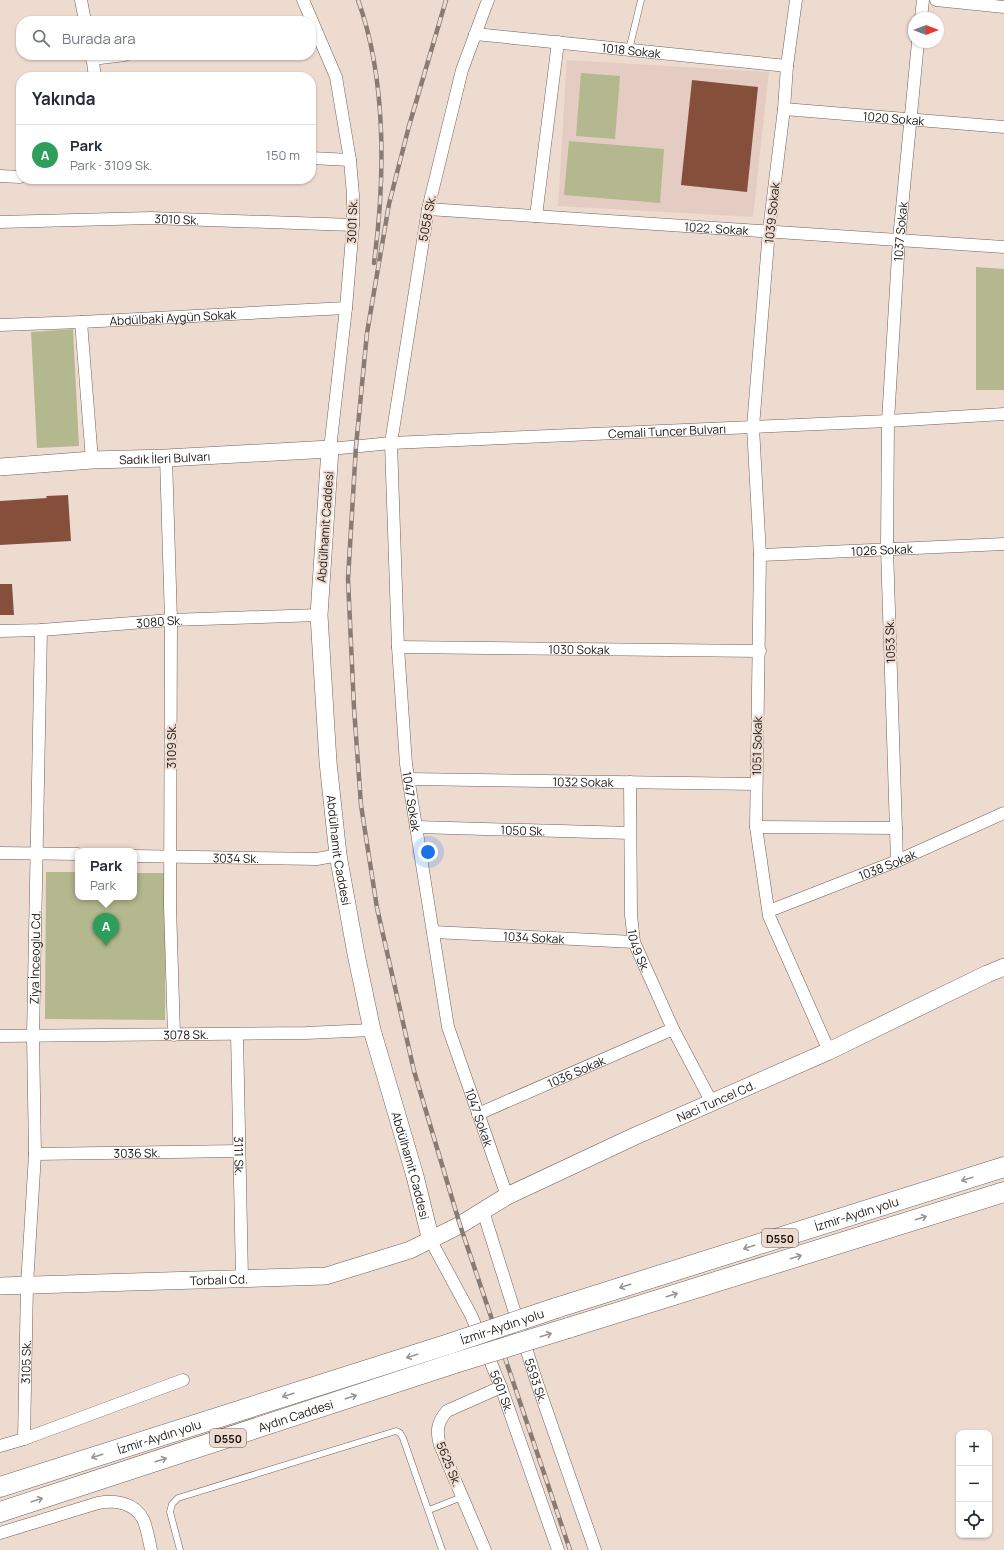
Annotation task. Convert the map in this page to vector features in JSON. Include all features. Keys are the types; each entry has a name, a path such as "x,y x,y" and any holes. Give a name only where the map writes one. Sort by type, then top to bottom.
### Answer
{"highway":[{"name":"İzmir-Aydın yolu","path":"0,1487 449,1344 556,1308 1004,1167"},
{"name":"İzmir-Aydın yolu","path":"455,1363 1004,1192"},
{"name":"Aydın Caddesi","path":"0,1512 455,1363"}],"main road":[{"name":"Sadık İleri Bulvarı","path":"0,467 92,460 166,458 330,449"},
{"name":"Abdülhamit Caddesi","path":"330,449 319,614 328,762 338,856 372,1030 415,1176 431,1241"},
{"name":"Naci Tuncel Cd.","path":"431,1241 507,1196 633,1137 829,1052 1004,967"},
{"name":"Torbalı Cd.","path":"0,1286 326,1276 410,1250 431,1241"}],"street":[{"path":"81,0 84,16"},
{"name":"3001 Sk.","path":"303,0 308,16"},
{"name":"5058 Sk.","path":"391,442 428,209 462,70 488,0"},
{"name":"1039 Sokak","path":"753,427 769,230 784,109 787,66 796,0"},
{"path":"922,12 923,0"},
{"path":"936,0 1004,7"},
{"name":"1018 Sokak","path":"475,34 787,66"},
{"name":"3001 Sk.","path":"316,36 336,77 350,160 353,195 353,225 346,308 330,449"},
{"path":"536,216 558,42"},
{"name":"1037 Sokak","path":"888,421 899,239 917,48"},
{"path":"93,60 95,72"},
{"name":"1020 Sokak","path":"784,109 1004,127"},
{"path":"316,158 350,160"},
{"path":"0,176 16,177"},
{"name":"1022. Sokak","path":"428,209 769,230 1004,247"},
{"name":"3010 Sk.","path":"0,222 151,218 353,225"},
{"name":"Abdülbaki Aygün Sokak","path":"0,325 346,308"},
{"path":"81,322 92,460"},
{"name":"Cemali Tuncer Bulvarı","path":"330,449 391,442 888,421 1004,414"},
{"name":"1053 Sk.","path":"888,421 887,549 897,861"},
{"name":"1051 Sokak","path":"753,427 760,555 760,651 756,827 769,916 829,1052"},
{"name":"1047 Sokak","path":"391,442 398,647 406,764 448,1027 507,1196"},
{"name":"3109 Sk.","path":"166,458 171,620 170,906 174,1035"},
{"name":"1026 Sokak","path":"760,555 1004,544"},
{"name":"3080 Sk.","path":"0,631 41,630 171,620 319,614"},
{"name":"Ziya İnceoglu Cd.","path":"27,1285 35,1154 34,1036 41,630"},
{"name":"1030 Sokak","path":"398,647 760,651"},
{"name":"1032 Sokak","path":"409,779 756,784"},
{"name":"1049 Sk.","path":"630,782 631,915 634,942 673,1029 712,1103"},
{"name":"1038 Sokak","path":"769,911 897,861 1004,813"},
{"name":"1050 Sk.","path":"416,827 630,833"},
{"path":"756,827 896,828"},
{"path":"0,853 75,854"},
{"name":"3034 Sk.","path":"137,856 171,858 316,858 338,856"},
{"name":"1034 Sokak","path":"433,932 634,942"},
{"name":"1036 Sokak","path":"478,1114 673,1029"},
{"name":"3078 Sk.","path":"0,1036 329,1033 372,1030"},
{"name":"3111 Sk.","path":"237,1034 242,1278"},
{"name":"3036 Sk.","path":"35,1154 239,1151"},
{"name":"5593 Sk.","path":"483,1211 537,1383 594,1550"},
{"name":"5601 Sk.","path":"431,1241 471,1315 501,1387 558,1550"},
{"name":"3105 Sk.","path":"24,1439 27,1285"},
{"path":"0,1446 24,1439 182,1380"},
{"name":"5625 Sk.","path":"485,1550 440,1445 437,1430 442,1417 447,1411 501,1387"},
{"path":"0,1533 98,1503 110,1501 122,1503 138,1513 143,1519 151,1550"}],"lane":[{"path":"629,50 641,0"},
{"path":"180,1550 170,1512 172,1504 178,1498 392,1431 400,1433 403,1438 442,1550"},
{"path":"429,1510 462,1497"}],"shaded area":[{"path":"567,60 769,72 753,217 558,206"}],"green space":[{"path":"581,73 620,76 615,139 576,136"},
{"path":"569,141 664,149 660,203 564,195"},
{"path":"976,267 1004,269 1004,390 976,390"},
{"path":"73,329 79,446 37,448 31,332"},
{"path":"46,872 75,872 75,900 137,900 137,873 166,873 165,1020 45,1019"}],"building":[{"path":"692,80 758,87 747,192 681,185"},
{"path":"68,495 71,541 0,545 0,501"},
{"path":"0,584 12,584 14,615 0,615"}],"railway":[{"path":"358,0 367,31 379,96 381,130 380,198 374,263"},
{"path":"446,0 409,126 389,204 367,333 356,446 348,579 354,708 361,805 377,908 414,1071 460,1225 570,1550"}],"place":[{"name":"Park","path":"106,946"}]}
